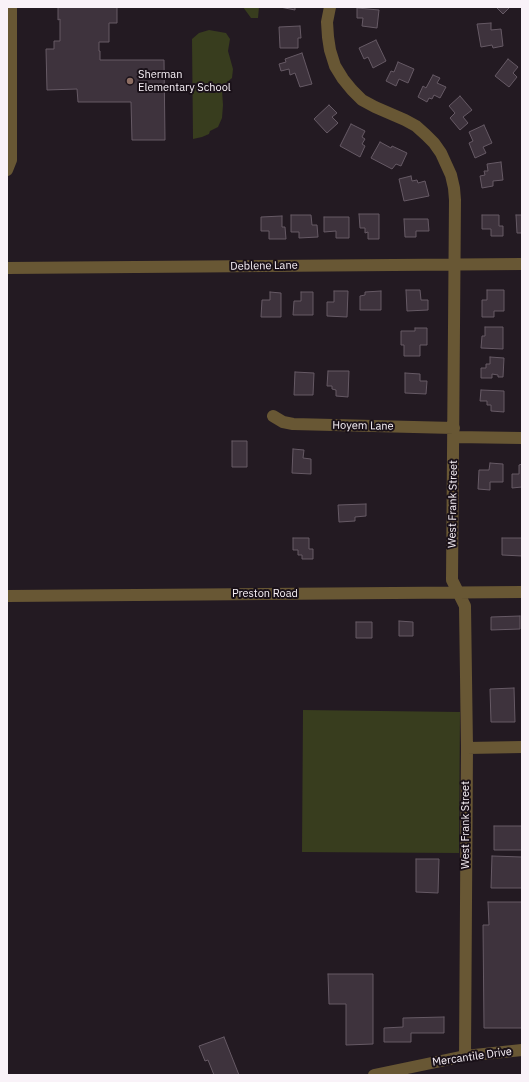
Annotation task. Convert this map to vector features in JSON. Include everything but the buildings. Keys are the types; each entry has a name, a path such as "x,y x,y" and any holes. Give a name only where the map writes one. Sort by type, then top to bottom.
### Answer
{"street":[{"path":"7,170 11,160 11,7"},
{"name":"West Frank Street","path":"330,7 327,22 330,50 335,66 343,79 362,100 416,126 441,153 451,175 454,188 454,433 452,580 465,606 467,748 465,1056"},
{"name":"Deblene Lane","path":"7,268 522,264"},
{"name":"Hoyem Lane","path":"273,416 283,422 293,424 522,438"},
{"name":"Preston Road","path":"7,596 522,592"},
{"path":"467,748 522,747"},
{"name":"Mercantile Drive","path":"374,1075 465,1056 522,1050"}],"green space":[{"path":"243,7 259,7 258,18 251,18"},
{"path":"209,30 226,33 230,39 228,51 233,69 232,78 225,84 222,90 222,118 218,127 210,131 209,134 193,139 192,39 199,33"},
{"path":"303,710 460,712 459,853 302,852"}],"place":[{"name":"Sherman Elementary School","path":"130,81"}]}
